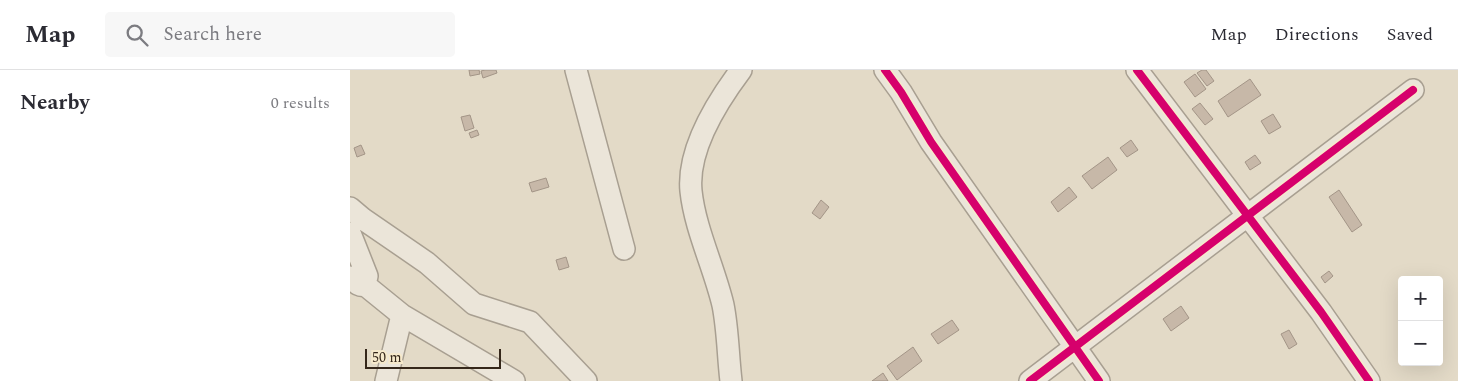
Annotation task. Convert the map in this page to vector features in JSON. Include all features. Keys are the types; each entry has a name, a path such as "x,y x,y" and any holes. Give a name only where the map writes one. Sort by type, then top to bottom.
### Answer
{"street":[{"path":"576,70 624,249"},
{"path":"731,381 723,306 691,190 692,168 698,144 728,88 741,70"},
{"path":"885,70 901,92 930,142 1099,381"},
{"path":"1137,70 1321,312 1369,381"},
{"path":"1030,381 1414,90"},
{"path":"350,208 362,219 427,263 474,304 530,322 586,381"},
{"path":"350,233 367,276 358,281 402,315 514,381"},
{"path":"386,381 402,315"}],"building":[{"path":"469,70 479,70 480,74 470,76"},
{"path":"496,70 497,73 483,78 481,71"},
{"path":"1206,70 1214,81 1207,86 1197,73"},
{"path":"1195,74 1206,89 1195,97 1184,82"},
{"path":"1250,79 1261,95 1228,117 1218,101"},
{"path":"1200,103 1213,119 1205,125 1192,109"},
{"path":"1273,114 1281,127 1269,134 1261,121"},
{"path":"470,115 474,128 465,131 461,117"},
{"path":"477,130 479,135 471,138 469,133"},
{"path":"1131,140 1138,150 1127,157 1120,148"},
{"path":"361,145 365,154 357,157 354,148"},
{"path":"1255,155 1261,163 1250,170 1245,162"},
{"path":"1108,157 1117,170 1092,189 1082,176"},
{"path":"546,178 549,187 532,192 529,183"},
{"path":"1069,187 1077,197 1058,212 1051,202"},
{"path":"1339,190 1362,225 1352,232 1329,197"},
{"path":"821,200 829,207 820,219 812,213"},
{"path":"566,257 569,267 559,270 556,260"},
{"path":"1329,271 1333,276 1325,283 1321,277"},
{"path":"1181,306 1189,318 1171,331 1163,319"},
{"path":"952,320 959,330 938,344 931,334"},
{"path":"1289,330 1297,344 1289,349 1281,334"},
{"path":"913,347 922,361 897,380 887,366"},
{"path":"883,373 888,381 872,381"}],"cycle path":[{"path":"885,70 901,92 931,142 1099,381"},
{"path":"1137,70 1321,312 1369,381"},
{"path":"1030,381 1413,90"}]}
